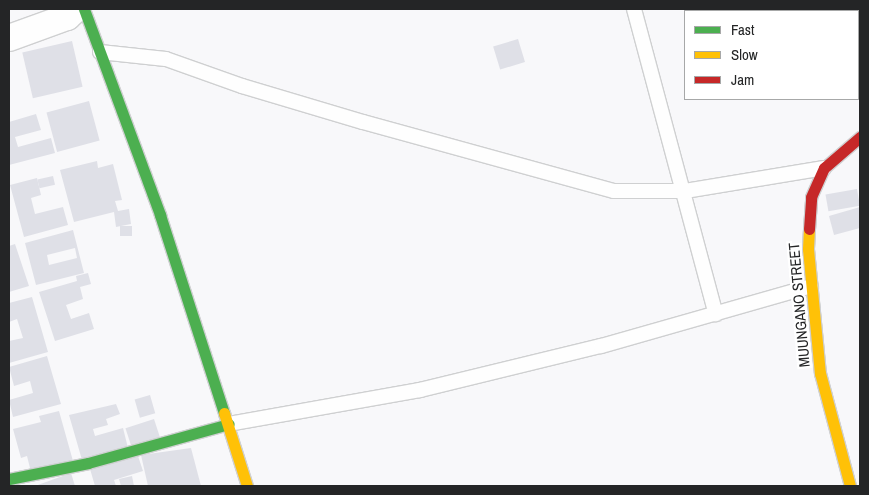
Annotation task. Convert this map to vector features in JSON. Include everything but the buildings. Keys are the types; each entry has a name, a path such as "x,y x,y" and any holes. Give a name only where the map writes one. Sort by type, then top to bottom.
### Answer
{"street":[{"path":"9,38 67,18 76,9"},
{"path":"84,9 160,215 229,424 247,486"},
{"name":"MUUNGANO STREET","path":"850,486 820,373 808,248 812,197 824,168 860,136"},
{"path":"9,480 88,463 229,424"}],"lane":[{"path":"634,9 685,191 716,314"},
{"path":"100,52 166,59 242,86 363,122 614,191 685,191 824,168"},
{"path":"229,424 420,390 601,346 811,286"}],"traffic: fast":[{"path":"84,9 160,215 224,413"},
{"path":"9,479 88,463 229,424"}],"traffic: slow":[{"path":"809,229 808,249 820,373 850,486"},
{"path":"224,413 247,486"}],"traffic: jam":[{"path":"809,229 811,197 824,168 860,137"}]}
